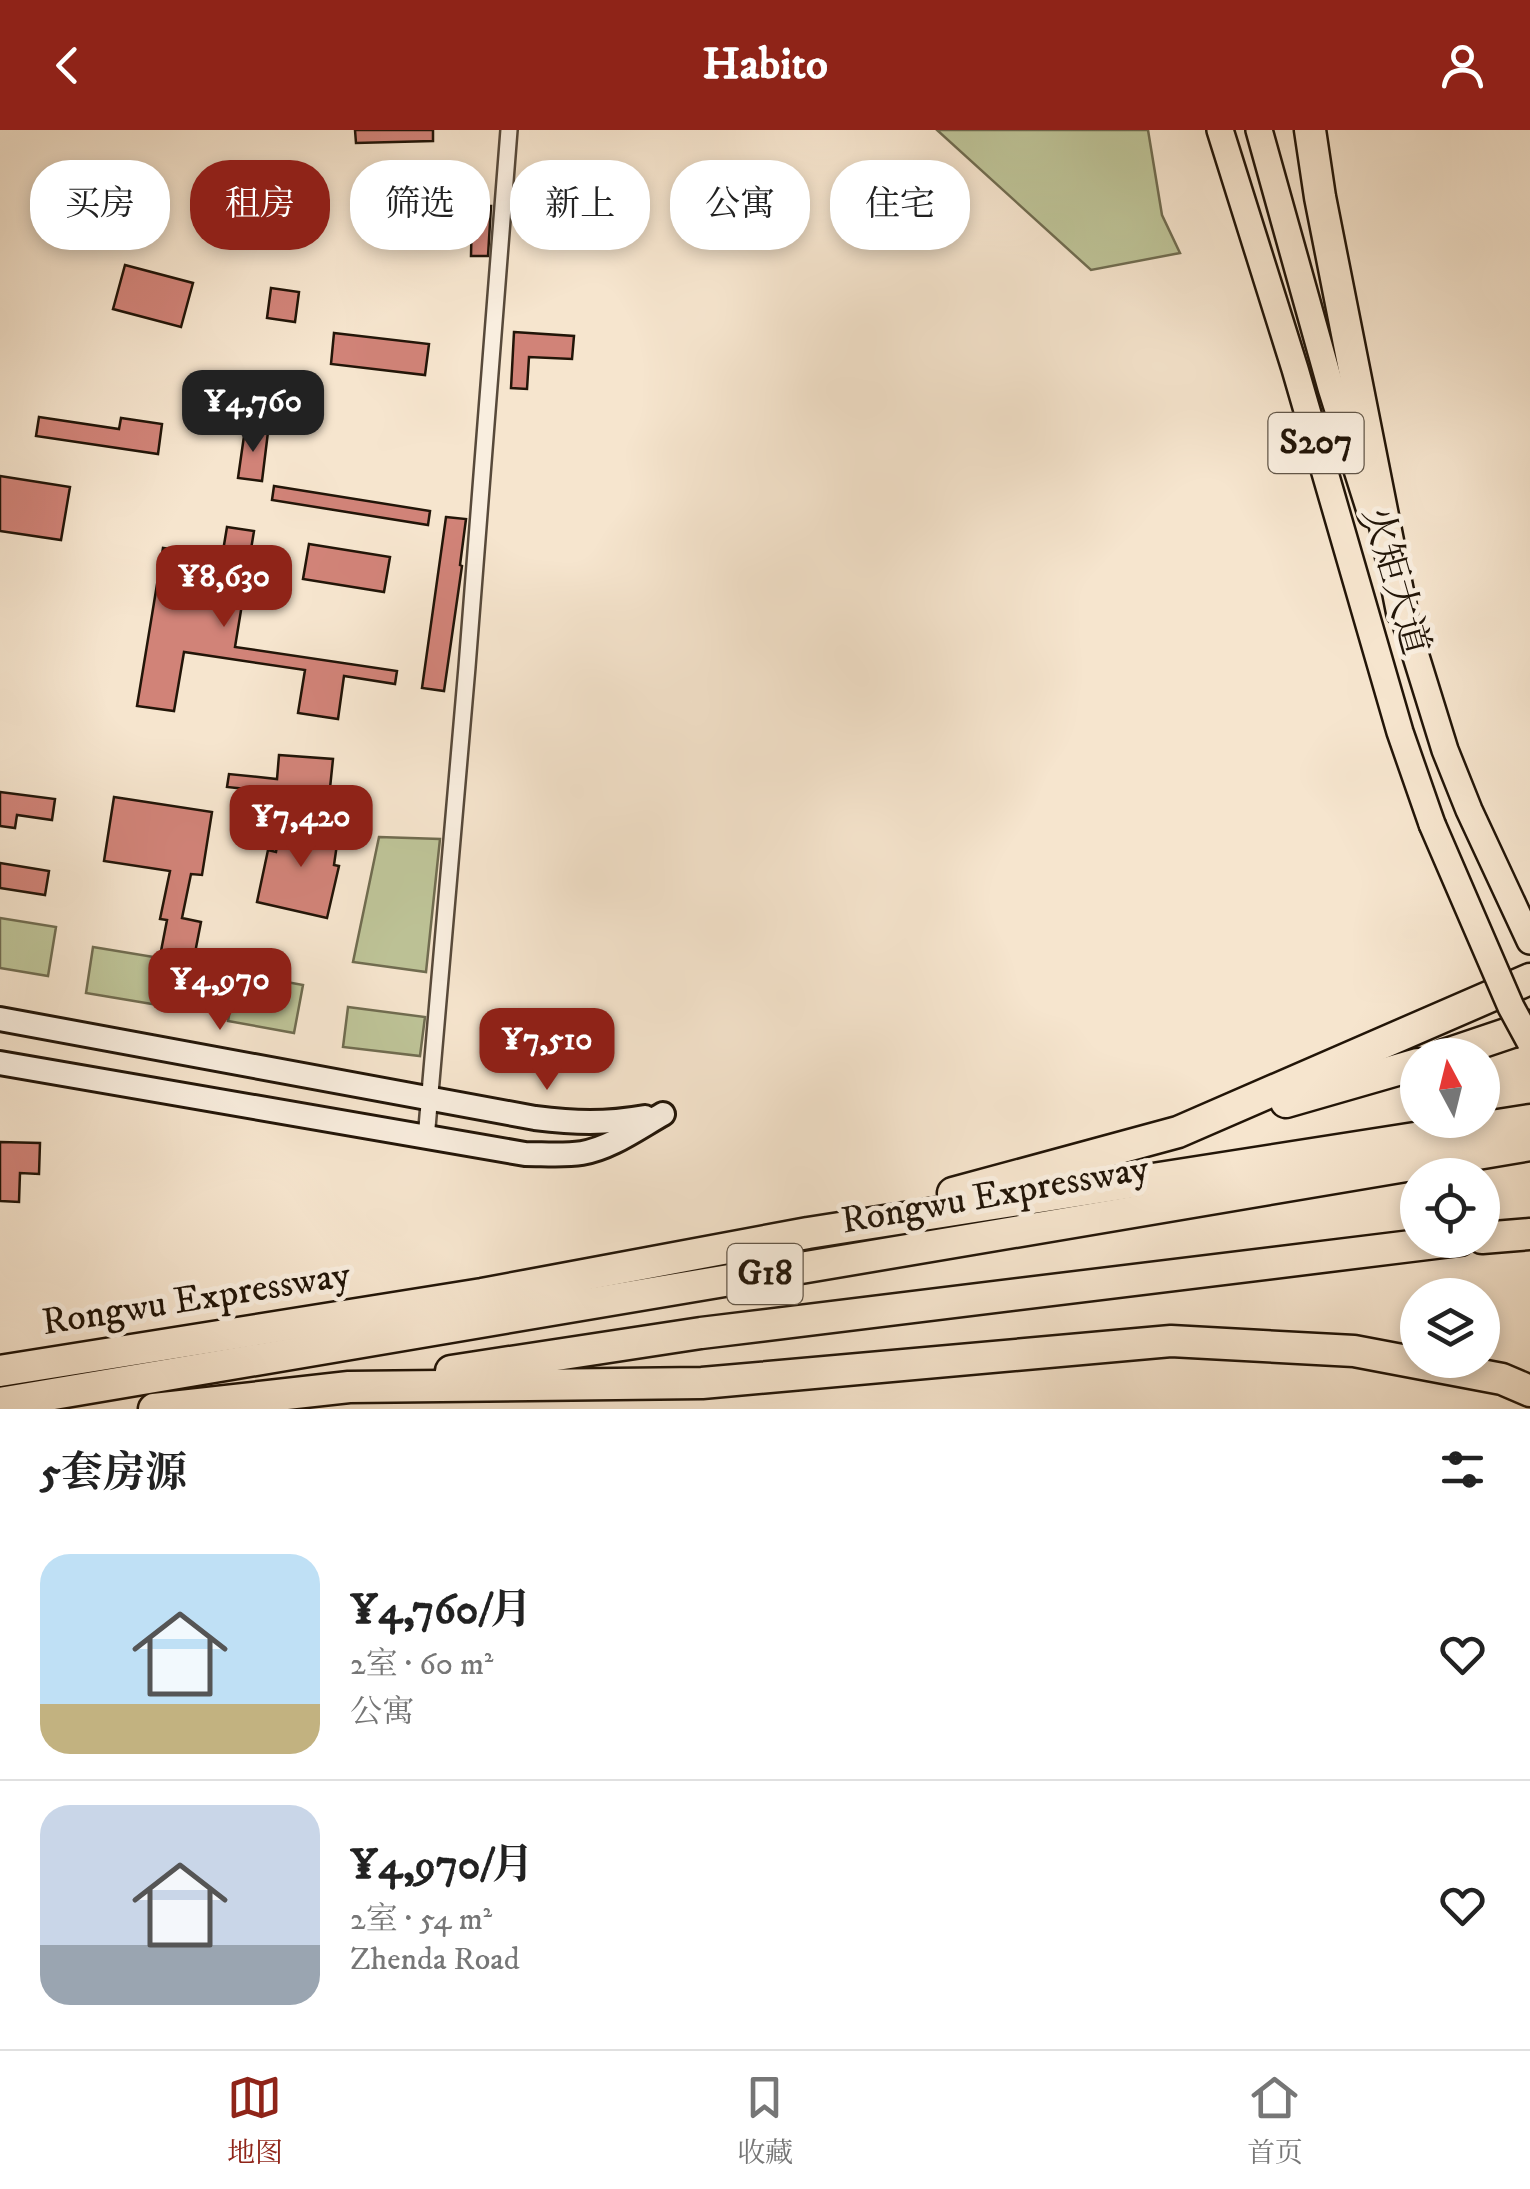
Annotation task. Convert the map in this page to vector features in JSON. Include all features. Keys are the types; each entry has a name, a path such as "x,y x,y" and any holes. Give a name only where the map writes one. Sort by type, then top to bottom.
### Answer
{"highway":[{"path":"1310,130 1402,612"},
{"path":"1178,1132 1530,979"},
{"path":"1494,1038 1530,1026"},
{"path":"808,1233 1400,1069"},
{"name":"Rongwu Expressway","path":"0,1371 482,1294 808,1233 1530,1120"},
{"name":"Rongwu Expressway","path":"0,1403 1530,1145"},
{"path":"1500,1236 1530,1234"},
{"path":"154,1409 349,1387 700,1333 1400,1247"},
{"path":"349,1387 702,1383 1170,1341 1354,1351 1502,1379 1530,1391"}],"main road":[{"name":"火矩大道","path":"1220,130 1295,369 1400,732 1432,824 1530,1042"},
{"name":"火矩大道","path":"1259,130 1331,388 1445,750 1530,941"},
{"path":"0,1019 535,1118 612,1123 663,1114 587,1152 525,1154 0,1063"}],"street":[{"path":"426,1139 509,130"}],"green space":[{"path":"937,130 1148,130 1162,215 1180,253 1091,270"},
{"path":"379,837 440,839 426,972 353,962"},
{"path":"0,918 56,927 48,976 0,968"},
{"path":"93,947 190,963 182,1009 86,993"},
{"path":"237,973 303,985 294,1033 228,1021"},
{"path":"348,1007 425,1017 420,1056 343,1047"}],"building":[{"path":"355,130 433,130 433,141 356,143"},
{"path":"471,250 488,250 488,256 471,256"},
{"path":"125,265 193,283 181,327 113,309"},
{"path":"271,288 299,292 295,322 267,318"},
{"path":"514,332 574,336 572,359 529,357 527,389 511,388"},
{"path":"334,333 429,344 425,375 331,364"},
{"path":"39,417 119,429 121,418 162,424 158,454 36,436"},
{"path":"245,429 268,432 262,481 238,478"},
{"path":"0,476 70,487 61,540 0,531"},
{"path":"274,486 430,511 428,525 272,500"},
{"path":"446,517 466,519 444,691 422,688"},
{"path":"227,527 254,531 235,647 397,671 395,684 344,676 338,719 298,713 305,670 184,652 174,711 137,706 163,548 222,557"},
{"path":"309,544 390,557 384,592 303,579"},
{"path":"279,755 333,759 329,798 227,787 229,774 277,779"},
{"path":"0,792 55,799 52,820 17,815 15,828 0,826"},
{"path":"114,797 212,812 202,875 191,874 182,918 201,922 194,958 161,951 167,920 160,919 170,871 104,861"},
{"path":"281,822 339,830 334,865 339,866 327,918 257,902 268,850 276,852"},
{"path":"0,863 49,871 45,895 0,888"},
{"path":"0,1142 40,1143 39,1174 20,1173 19,1202 0,1201"}]}
